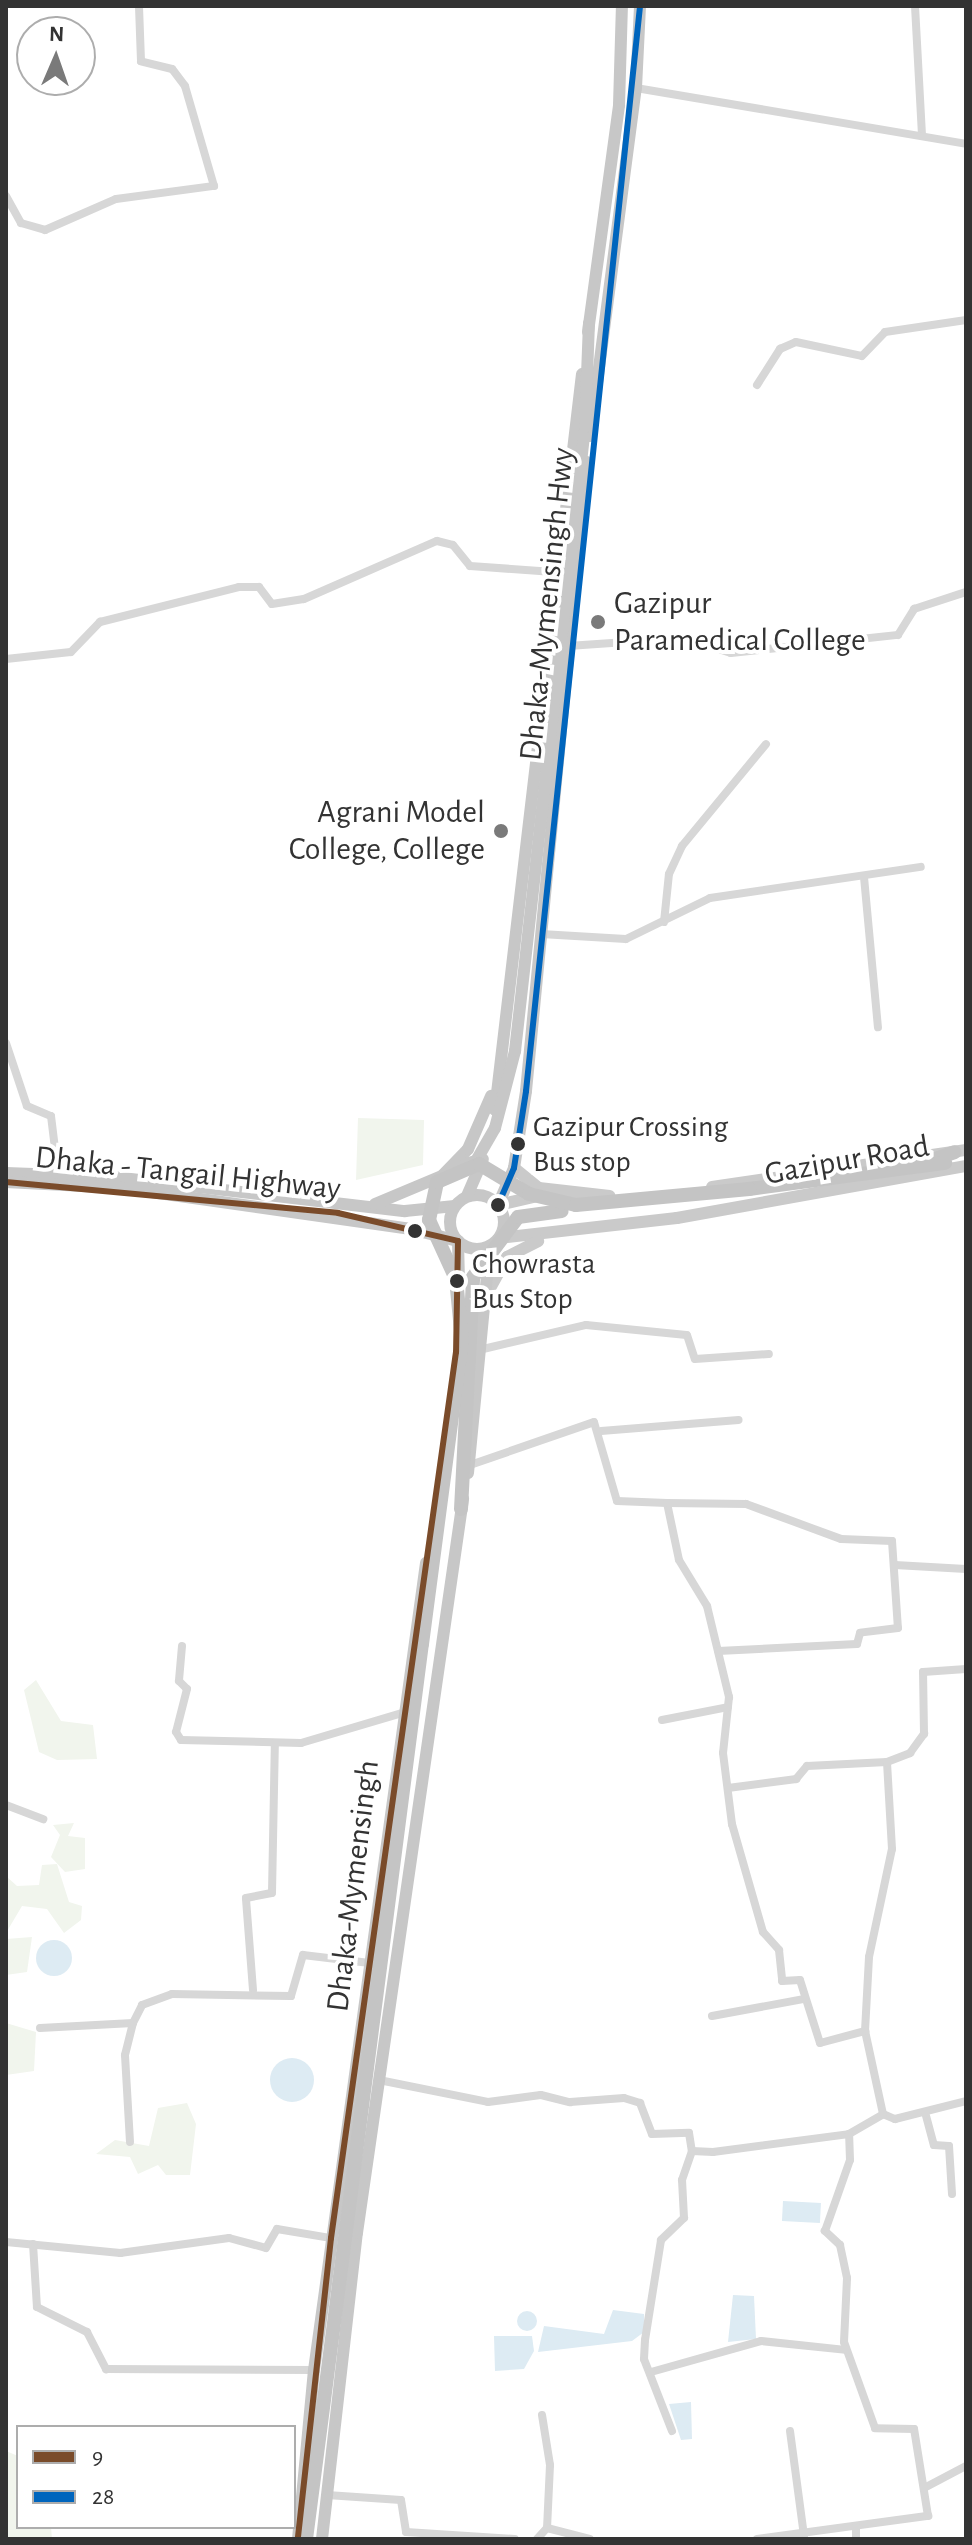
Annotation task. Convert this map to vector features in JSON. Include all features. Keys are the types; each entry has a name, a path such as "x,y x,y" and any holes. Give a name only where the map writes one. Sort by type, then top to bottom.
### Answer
{"highway":[{"name":"Dhaka-Mymensingh Hwy","path":"467,1196 486,1148 501,1070 554,572 619,105 622,6"},
{"name":"Dhaka-Mymensingh Hwy","path":"498,1205 514,1168 541,934 603,307 636,88 640,6"},
{"path":"306,2539 462,1341 456,1279 431,1230 427,1205 444,1174 476,1161 495,1128 515,1051 585,427 589,323"},
{"path":"368,1206 422,1189 461,1158 501,1070"},
{"path":"461,1509 473,1277 512,1223 538,1210 658,1208 953,1157"},
{"path":"462,1165 494,1169 555,1203 658,1201 749,1192"},
{"name":"Dhaka - Tangail Highway","path":"6,1173 58,1173 368,1206 455,1206"},
{"name":"Dhaka - Tangail Highway","path":"6,1182 338,1213 458,1241"},
{"path":"455,1206 467,1196 498,1205"},
{"name":"Dhaka-Mymensingh","path":"322,2539 379,2080 461,1509 470,1465 498,1205"},
{"name":"Dhaka-Mymensingh","path":"298,2539 314,2370 331,2238 402,1713 456,1352 458,1241 450,1228 455,1206"},
{"path":"458,1241 494,1242"},
{"path":"408,1687 420,1660"}],"main road":[{"name":"Gazipur Road","path":"514,1168 529,1184 563,1193 667,1195 953,1157"},
{"name":"Gazipur Road","path":"494,1242 544,1238 966,1166"},
{"path":"498,1205 563,1193"},
{"path":"486,1306 497,1268 544,1238"}],"street":[{"path":"6,196 21,223 45,230 116,199 214,186 185,86 172,69 141,61 139,6"},
{"path":"915,6 922,134"},
{"path":"636,88 922,134 966,144"},
{"path":"757,385 780,349 796,342 862,356 885,332 966,320"},
{"path":"6,659 71,652 100,622 239,587 259,587 272,604 304,599 437,541 453,545 470,566 554,572"},
{"path":"568,646 685,638 731,653 898,635 914,609 966,592"},
{"path":"664,922 669,874 682,846 766,744"},
{"path":"541,934 626,939 710,898 921,867"},
{"path":"864,877 878,1027"},
{"path":"6,1043 27,1106 51,1116 58,1173"},
{"path":"483,1349 586,1325 687,1335 695,1359 769,1354"},
{"path":"470,1465 585,1421 601,1431 739,1420"},
{"path":"601,1431 617,1501 746,1504 841,1539 892,1541 898,1628 860,1633 857,1644 718,1651"},
{"path":"667,1503 679,1560 701,1591 718,1651 728,1707 728,1788 738,1860 763,1932 779,1950 782,1981 800,1980 820,2043 865,2031"},
{"path":"895,1565 966,1569"},
{"path":"182,1646 179,1681 187,1689 178,1738 301,1743 402,1713"},
{"path":"728,1788 796,1779 807,1766 887,1762 910,1753 924,1734 923,1672 966,1669"},
{"path":"662,1720 728,1707"},
{"path":"253,1990 246,1898 272,1893 275,1743"},
{"path":"883,2114 865,2031 869,1957 892,1849 887,1762"},
{"path":"6,1805 43,1819"},
{"path":"130,2142 125,2055 133,2023 142,2005 172,1994 253,1990 291,1996 303,1955 370,1963"},
{"path":"712,2016 804,1999"},
{"path":"40,2028 133,2023"},
{"path":"379,2080 488,2102 541,2095 570,2102 624,2098 640,2103 652,2134 689,2133 692,2151 682,2180 684,2218 660,2246 645,2340 651,2372 672,2431"},
{"path":"883,2114 895,2119 966,2101"},
{"path":"925,2112 934,2145 949,2146 952,2194"},
{"path":"692,2151 849,2134 883,2114"},
{"path":"757,2539 804,2536 925,2518 926,2487 916,2476 914,2429 875,2428 846,2350 847,2278 840,2245 825,2231 850,2160 849,2134"},
{"path":"6,2242 120,2253 229,2238 266,2248 277,2229 331,2238"},
{"path":"33,2244 37,2307 87,2332 106,2369 314,2370"},
{"path":"651,2372 761,2341 846,2350"},
{"path":"537,2539 547,2528 550,2465 542,2415"},
{"path":"790,2431 804,2536"},
{"path":"926,2487 966,2466"},
{"path":"327,2495 401,2500 406,2532 515,2539"},
{"path":"856,2526 856,2539"},
{"path":"547,2528 590,2539"}],"shaded area":[{"path":"358,1118 424,1120 423,1165 356,1180"},
{"path":"36,1680 61,1721 93,1725 97,1759 57,1760 39,1752 24,1690"},
{"path":"74,1823 68,1836 85,1838 85,1869 65,1872 51,1857 60,1835 53,1825"},
{"path":"57,1864 69,1902 82,1906 81,1920 64,1933 47,1909 22,1906 6,1933 6,1876 17,1886 39,1885 42,1865"},
{"path":"32,1937 27,1972 6,1975 6,1939"},
{"path":"54,1940 67,1945 72,1958 67,1971 54,1976 41,1971 36,1958 41,1945"},
{"path":"6,2023 36,2032 34,2071 6,2075"},
{"path":"292,2058 308,2064 314,2080 308,2096 292,2102 276,2096 270,2080 276,2064"},
{"path":"187,2103 196,2124 190,2175 166,2175 158,2165 138,2174 130,2157 96,2154 115,2140 149,2146 158,2108"},
{"path":"783,2201 821,2203 820,2223 782,2221"},
{"path":"733,2295 754,2296 756,2339 728,2342"},
{"path":"613,2310 644,2314 644,2332 632,2341 538,2352 544,2326 604,2334"},
{"path":"527,2311 534,2314 537,2321 534,2328 527,2331 520,2328 517,2321 520,2314"},
{"path":"494,2336 532,2336 534,2351 524,2369 495,2371"},
{"path":"691,2402 692,2439 681,2440 669,2404"},
{"path":"6,2451 16,2455 16,2529 51,2529 52,2539 6,2539"}],"transit line":[{"name":"28","path":"498,1205 514,1168 526,1091 640,6"},
{"name":"9","path":"6,1182 338,1213 458,1241 456,1352 331,2238 298,2539"}],"place":[{"name":"Gazipur Paramedical College","path":"598,622"},
{"name":"Agrani Model College, College","path":"501,831"},
{"name":"Gazipur Crossing Bus stop","path":"518,1144"},
{"name":"Chowrasta Bus Stop","path":"457,1281"}]}
